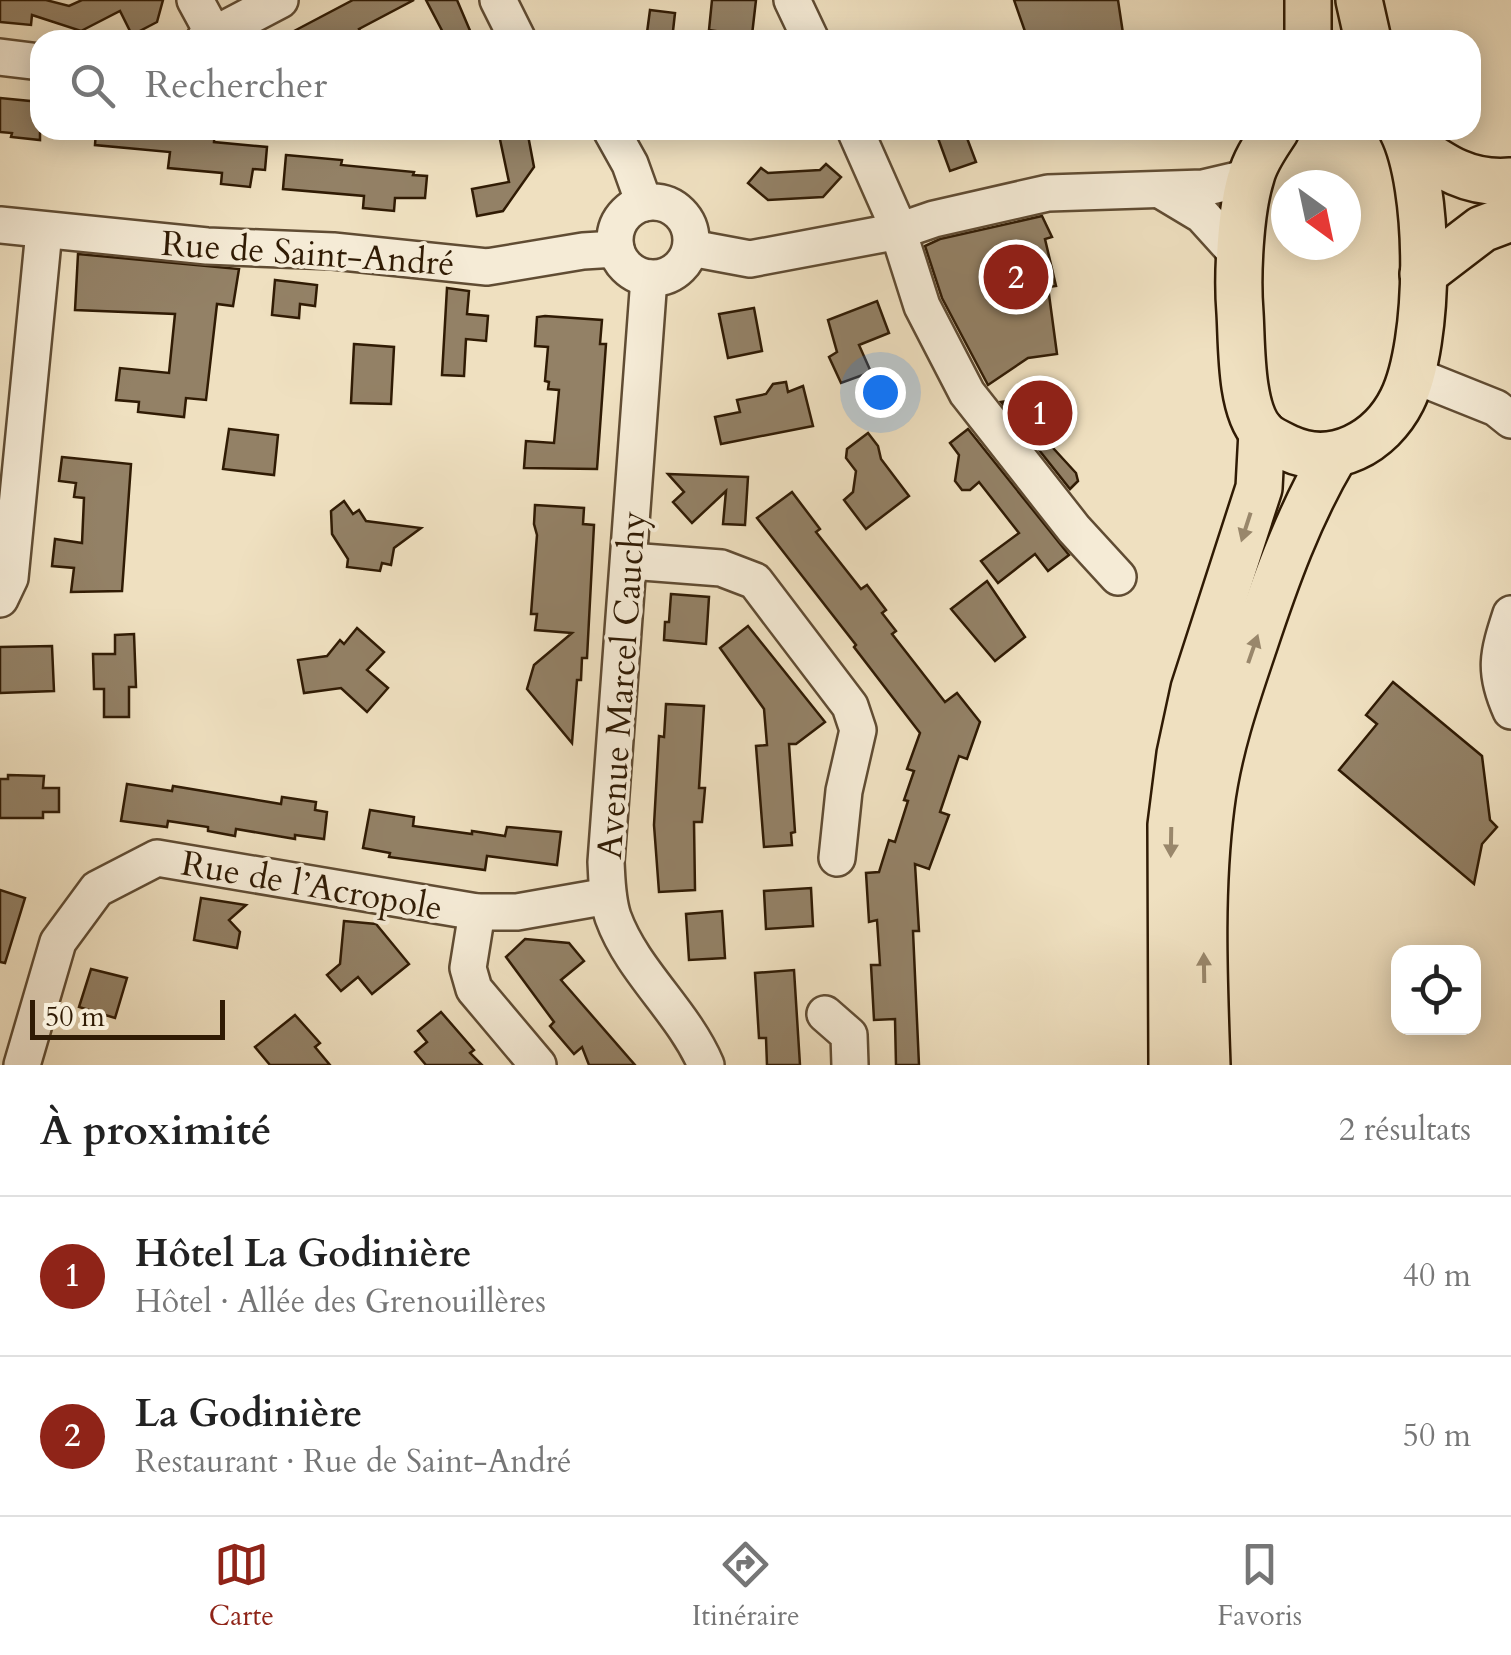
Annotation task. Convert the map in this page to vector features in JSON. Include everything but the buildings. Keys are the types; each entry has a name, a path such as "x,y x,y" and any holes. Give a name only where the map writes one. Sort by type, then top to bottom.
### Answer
{"main road":[{"path":"1308,0 1308,30"},
{"path":"1359,0 1366,30"},
{"path":"1270,140 1250,177 1240,257 1244,380 1262,432 1297,452 1334,456 1353,449 1383,427 1402,400 1410,374 1418,336 1423,274 1420,210 1406,140"},
{"path":"1410,140 1452,173 1485,183 1511,181"},
{"path":"1423,274 1482,229 1511,218"},
{"path":"1172,1065 1171,844 1180,754 1194,689 1260,488 1262,432"},
{"path":"1207,1065 1204,929 1215,778 1231,713 1272,592 1308,500 1334,456"}],"street":[{"path":"196,0 206,30"},
{"path":"224,30 280,0"},
{"path":"498,0 513,30"},
{"path":"792,0 806,30"},
{"path":"0,57 30,61"},
{"path":"618,140 644,203"},
{"path":"859,140 899,231 922,306 968,393 1014,456 1118,576"},
{"path":"691,248 750,259 899,231 1048,193 1203,188 1250,177"},
{"path":"1162,191 1202,215 1240,257"},
{"path":"657,202 680,212 688,223 691,248 671,274 649,278 628,269 616,249 618,226 624,216 644,203 657,202"},
{"name":"Rue de Saint-André","path":"0,225 207,246 332,252 486,267 583,250 616,249"},
{"path":"0,599 10,578 44,230"},
{"name":"Avenue Marcel Cauchy","path":"649,278 606,862 608,896 634,958 706,1065"},
{"path":"1410,374 1496,408 1511,420"},
{"path":"630,561 721,568 755,581 850,706 858,730 844,791 837,858"},
{"path":"1511,614 1497,657 1501,688 1511,711"},
{"name":"Rue de l’Acropole","path":"22,1065 58,942 98,888 157,858 477,912 517,912 608,896"},
{"path":"477,912 468,968 474,989 538,1065"},
{"path":"825,1014 850,1035 850,1065"}],"place":[{"name":"La Godinière","path":"1016,277"},
{"name":"Hôtel La Godinière","path":"1040,413"}]}
